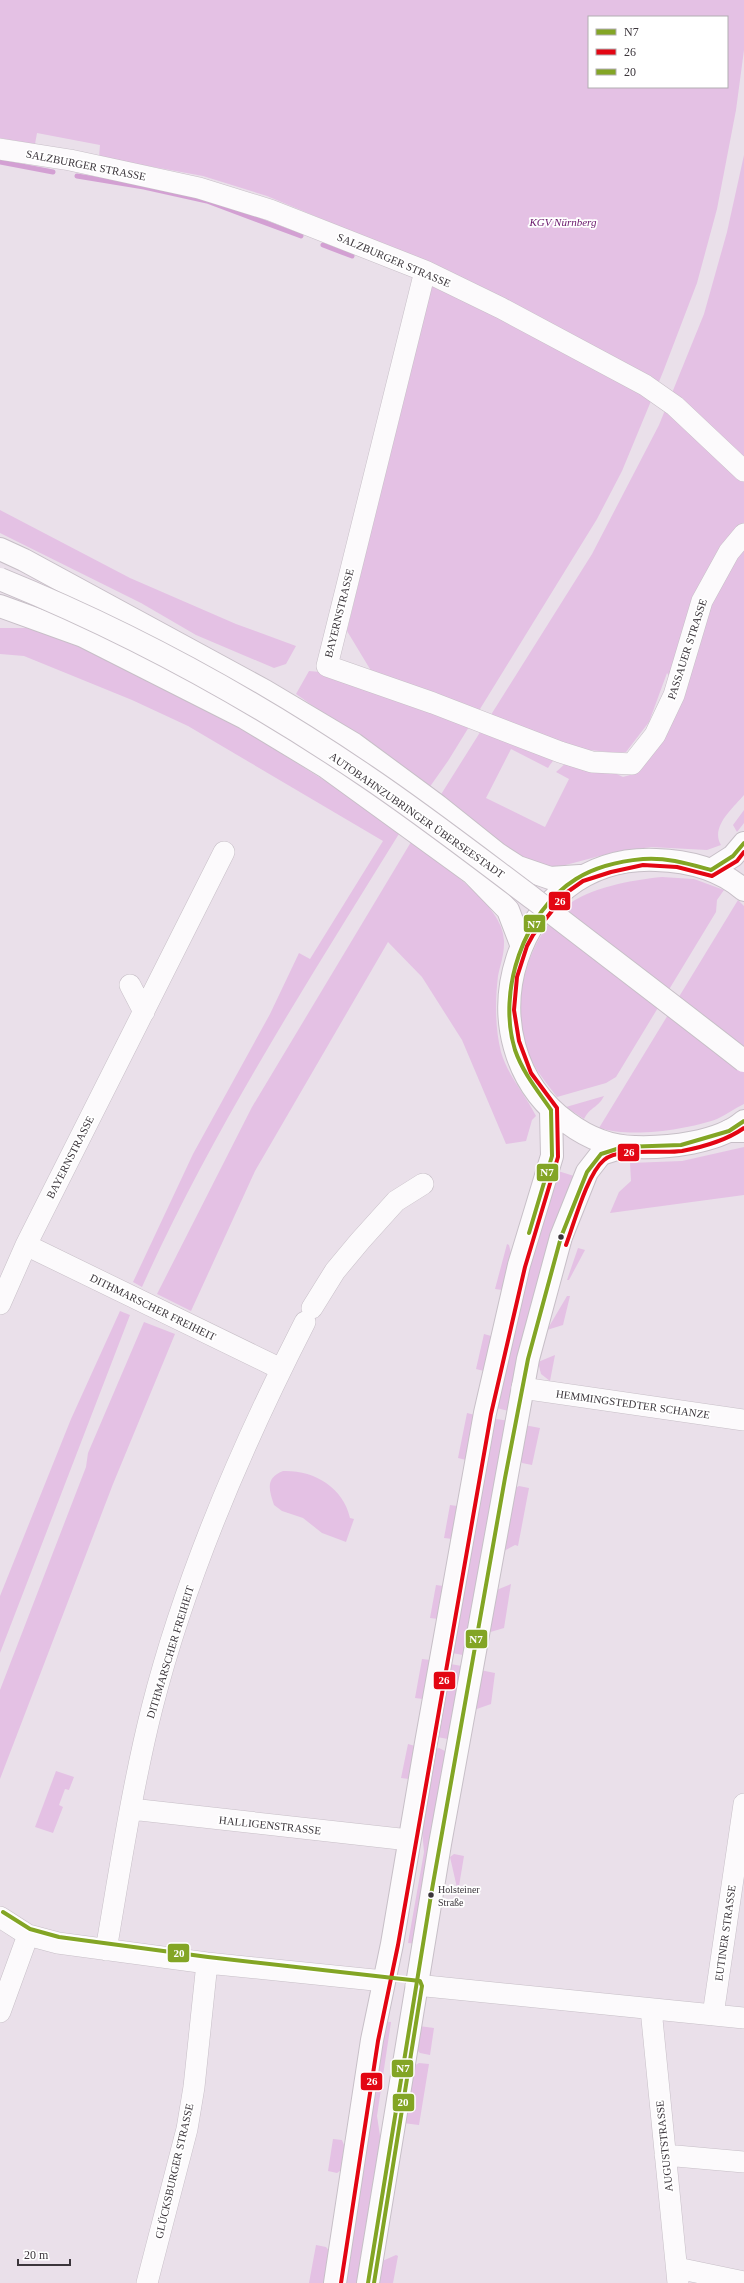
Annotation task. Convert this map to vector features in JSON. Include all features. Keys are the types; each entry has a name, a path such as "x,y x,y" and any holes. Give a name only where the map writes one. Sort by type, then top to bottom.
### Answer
{"main road":[{"path":"0,549 24,560 265,690 354,744 438,806 498,854 518,867 550,878 580,876 609,866 643,859 678,861 711,870 744,890"},
{"path":"0,560 24,560"},
{"name":"AUTOBAHNZUBRINGER ÜBERSEESTADT","path":"0,579 101,623 183,664 260,708 365,776 452,837 744,1061"},
{"path":"0,606 83,636 246,718 326,768 472,873 508,910 521,944"},
{"path":"0,619 29,616"},
{"path":"711,870 733,856 744,843"},
{"path":"580,876 562,889 545,908 521,944 510,983 508,1010 513,1043 526,1076 551,1110 587,1136 622,1147 656,1147 681,1144 739,1127"},
{"path":"335,2283 372,2040 392,1944 485,1413 519,1265 552,1156 551,1110"},
{"path":"368,2283 416,1985 522,1388 539,1313 562,1237 580,1186 587,1172 601,1154 622,1147"},
{"path":"426,1743 457,1748"},
{"path":"384,1981 416,1985"}],"street":[{"name":"SALZBURGER STRASSE","path":"0,149 70,160 199,188 270,210 425,271 501,308 645,385 676,406 744,471"},
{"name":"BAYERNSTRASSE","path":"425,271 327,666 433,703 560,752 592,762 632,764"},
{"name":"PASSAUER STRASSE","path":"632,764 655,735 674,695 702,600 729,552 744,534"},
{"name":"BAYERNSTRASSE","path":"0,1304 26,1245 224,852"},
{"path":"130,985 144,1012"},
{"name":"DITHMARSCHER FREIHEIT","path":"106,1950 131,1809 152,1707 176,1626 217,1510 281,1369 308,1315 335,1271 396,1201 423,1184"},
{"name":"DITHMARSCHER FREIHEIT","path":"26,1245 281,1369"},
{"name":"HEMMINGSTEDTER SCHANZE","path":"522,1388 744,1420"},
{"name":"EUTINER STRASSE","path":"713,2015 744,1804"},
{"name":"HALLIGENSTRASSE","path":"131,1809 409,1840"},
{"path":"0,1917 28,1935 58,1943 207,1963 384,1981"},
{"path":"0,2012 28,1935"},
{"name":"GLÜCKSBURGER STRASSE","path":"147,2283 186,2129 194,2087 207,1963"},
{"path":"416,1985 651,2010 744,2018"},
{"name":"AUGUSTSTRASSE","path":"651,2010 677,2276"},
{"path":"665,2155 744,2162"},
{"path":"677,2276 744,2282"}],"green space":[{"name":"KGV Nürnberg","path":"0,0 744,0 744,50 736,110 717,209 697,283 663,372 622,471 597,519 448,761 429,788 296,694 309,671 332,673 468,705 373,674 347,631 435,266 267,196 203,176 99,157 100,145 37,133 35,144 0,138"},
{"path":"744,155 744,795 724,818 718,831 718,838 721,845 707,850 651,847 611,853 558,867 542,866 519,856 440,796 592,554 659,425 704,314 727,232","holes":["667,673 680,691 630,775 623,777 604,768 566,763 556,772 569,779 545,827 486,798 511,749 548,768 556,758 564,753 574,750 615,753 626,752 649,722"]},
{"path":"0,510 130,578 236,624 296,646 286,664 274,668 196,635 141,603 0,533"},
{"path":"0,628 31,628 84,647 244,730 402,829 264,1054 200,1169 170,1227 142,1287 133,1282 193,1154 270,1014 299,953 310,959 383,841 188,726 132,700 24,656 0,654"},
{"path":"744,810 744,823 737,832 733,825"},
{"path":"411,842 469,886 495,915 502,929 504,948 498,976 496,995 498,1034 504,1061 536,1116 532,1120 526,1141 506,1144 462,1040 422,977 388,942 255,1171 191,1311 157,1294 252,1107"},
{"path":"662,877 694,879 724,890 717,900 716,912 616,1077 606,1083 557,1097 531,1060 522,1034 520,1017 523,982 534,948 553,919 565,907 575,900 586,894 612,886 638,880"},
{"path":"738,900 744,906 744,1104 717,1119 674,1129 627,1132 599,1128"},
{"path":"604,1096 584,1119 566,1107"},
{"path":"744,1147 744,1195 610,1213 619,1192 631,1181 630,1163 682,1161"},
{"path":"555,1170 574,1176 513,1412 492,1407"},
{"path":"507,1244 509,1245 511,1253 509,1268 502,1290 495,1289"},
{"path":"578,1248 585,1250 569,1280 567,1280"},
{"path":"567,1296 570,1296 563,1325 547,1330"},
{"path":"120,1311 130,1315 0,1653 0,1596 71,1419"},
{"path":"144,1322 175,1334 113,1484 0,1779 0,1690 86,1467 88,1453"},
{"path":"484,1334 491,1336 484,1371 476,1369"},
{"path":"555,1355 550,1381 541,1374 538,1362"},
{"path":"467,1413 475,1415 466,1460 458,1458"},
{"path":"489,1418 510,1421 468,1656 447,1652"},
{"path":"524,1425 540,1428 532,1465 522,1463 518,1457"},
{"path":"283,1471 294,1471 316,1477 326,1482 334,1489 341,1497 350,1518 354,1519 346,1542 322,1533 303,1518 282,1511 274,1505 270,1489 271,1481 273,1477"},
{"path":"519,1486 529,1488 518,1546 515,1545 502,1552 512,1490"},
{"path":"450,1505 457,1506 452,1539 444,1538"},
{"path":"511,1584 504,1628 487,1633 494,1591"},
{"path":"436,1585 443,1586 438,1619 430,1618"},
{"path":"422,1659 430,1660 423,1699 415,1698"},
{"path":"445,1663 467,1667 453,1740 432,1736"},
{"path":"480,1670 495,1673 491,1704 474,1710"},
{"path":"408,1744 415,1746 409,1779 401,1778"},
{"path":"439,1748 447,1752 417,1944 408,1943 424,1852 422,1830 436,1749"},
{"path":"56,1771 74,1777 69,1790 65,1789 59,1805 63,1807 53,1833 35,1827"},
{"path":"454,1854 464,1856 458,1892 450,1857"},
{"path":"382,2021 391,2022 377,2116 382,2149 362,2283 340,2283"},
{"path":"419,2026 434,2028 430,2055 420,2053 415,2048"},
{"path":"419,2063 429,2064 419,2125 403,2123 412,2067"},
{"path":"333,2139 342,2140 346,2150 343,2169 337,2173 328,2171"},
{"path":"316,2245 326,2247 330,2252 325,2283 309,2283"},
{"path":"396,2255 398,2256 393,2283 377,2283 380,2262"}],"waterway":[{"path":"0,162 53,172"},
{"path":"77,176 144,187 207,201 301,236"},
{"path":"323,245 352,256"}],"transit line":[{"name":"N7","path":"711,870 733,856 744,843"},
{"name":"26","path":"341,2283 378,2041 398,1945 491,1414 525,1267 558,1157 557,1108 531,1073 519,1041 514,1010 517,977 527,946 533,935 566,893 583,881 611,872 643,865 677,867 712,876 737,861 744,852"},
{"name":"N7","path":"551,1110 531,1082 518,1058 510,1027 509,1003 512,979 519,955 529,932 542,911 557,893 576,879 591,871 617,863 643,859 660,859 694,865 711,870"},
{"name":"N7","path":"529,1233 552,1156 551,1110"},
{"name":"N7","path":"368,2283 431,1895 505,1478 528,1359 561,1237 587,1172 601,1154 623,1147 681,1145 729,1131 744,1121"},
{"name":"26","path":"566,1245 592,1176 604,1160 611,1156 630,1152 682,1151 706,1145 744,1128"},
{"name":"20","path":"3,1912 30,1929 59,1937 208,1957 420,1981 422,1986 374,2283"}],"place":[{"name":"Holsteiner Straße","path":"431,1895"}]}
